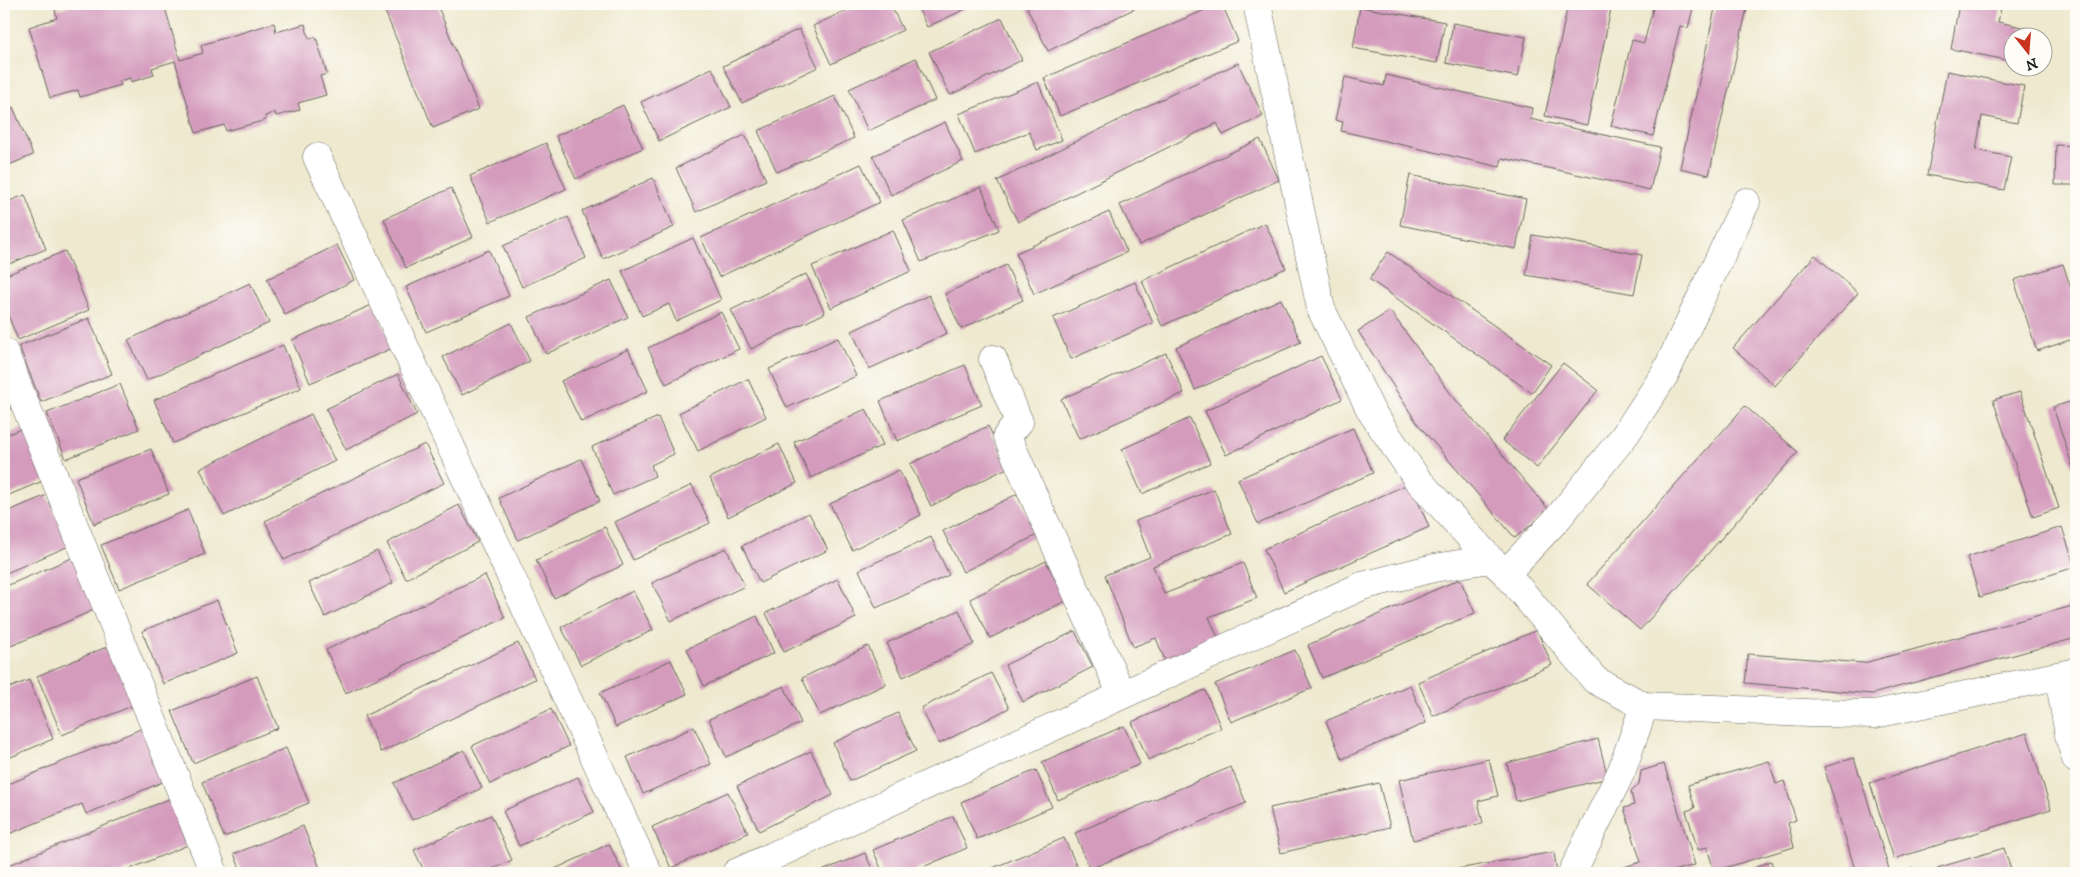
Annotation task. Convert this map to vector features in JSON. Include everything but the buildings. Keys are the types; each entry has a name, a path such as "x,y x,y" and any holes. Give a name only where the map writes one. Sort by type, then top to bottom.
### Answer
{"street":[{"path":"1257,4 1322,309 1376,419 1417,479 1498,566 1596,680 1644,706 1875,714 2068,674 2069,734 2076,759"},
{"path":"317,157 648,873"},
{"path":"736,873 1362,586 1434,568 1498,566 1558,518 1625,435 1665,374 1746,202"},
{"path":"4,352 214,873"},
{"path":"993,359 1019,422 1007,436 1122,695"},
{"path":"1572,873 1622,770 1644,706"}]}
